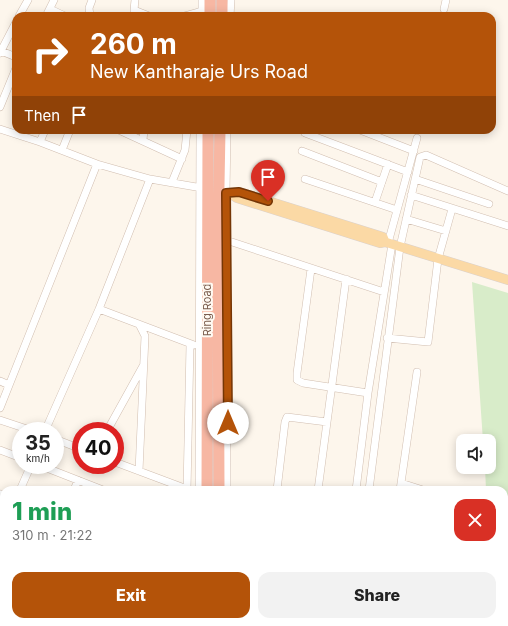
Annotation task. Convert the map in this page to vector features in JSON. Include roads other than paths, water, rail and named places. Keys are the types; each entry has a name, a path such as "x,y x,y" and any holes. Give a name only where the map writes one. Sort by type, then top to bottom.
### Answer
{"highway":[{"path":"205,12 210,0"},
{"path":"222,0 222,12"},
{"name":"Ring Road","path":"206,486 203,188 208,134"},
{"name":"Ring Road","path":"219,486 226,193 220,134"}],"main road":[{"path":"203,188 226,193 237,198 380,243 391,244 508,280"}],"street":[{"path":"21,12 28,0"},
{"path":"48,12 54,0"},
{"path":"90,12 89,8 92,0"},
{"path":"136,0 134,10 139,12"},
{"path":"202,0 204,12"},
{"path":"230,12 231,0"},
{"path":"444,9 446,0"},
{"path":"12,30 0,52 12,56"},
{"path":"0,107 12,78"},
{"path":"0,129 12,133"},
{"path":"15,134 97,164 150,179 203,188"},
{"path":"40,142 43,134"},
{"path":"62,150 68,134"},
{"path":"129,134 182,159"},
{"path":"143,140 144,134"},
{"path":"172,182 185,150 187,134"},
{"path":"199,486 199,346 203,188 200,134"},
{"path":"227,486 226,193 228,134"},
{"path":"308,134 408,172"},
{"path":"370,134 414,151"},
{"path":"356,486 368,393 391,244 397,210 417,138"},
{"path":"302,151 382,182"},
{"path":"369,486 387,338 391,244 406,219 420,157 426,155 508,191"},
{"path":"0,408 97,164"},
{"path":"375,202 388,164"},
{"path":"415,178 489,204"},
{"path":"49,422 99,309 150,179"},
{"path":"305,179 397,210"},
{"path":"411,195 508,226"},
{"path":"387,338 428,342 438,259 452,209"},
{"path":"406,219 446,231"},
{"path":"226,240 384,292"},
{"path":"312,269 296,378 303,383 368,393"},
{"path":"319,486 346,279"},
{"path":"99,309 190,345 199,346"},
{"path":"139,472 145,336 140,326"},
{"path":"187,486 190,345"},
{"path":"112,422 144,364"},
{"path":"400,486 417,372"},
{"path":"0,381 9,384"},
{"path":"277,486 285,422 287,417 327,422"},
{"path":"0,420 12,424"},
{"path":"0,450 12,455"},
{"path":"124,466 176,486"},
{"path":"22,486 27,474"},
{"path":"62,474 93,486"},
{"path":"76,486 78,480"}]}
